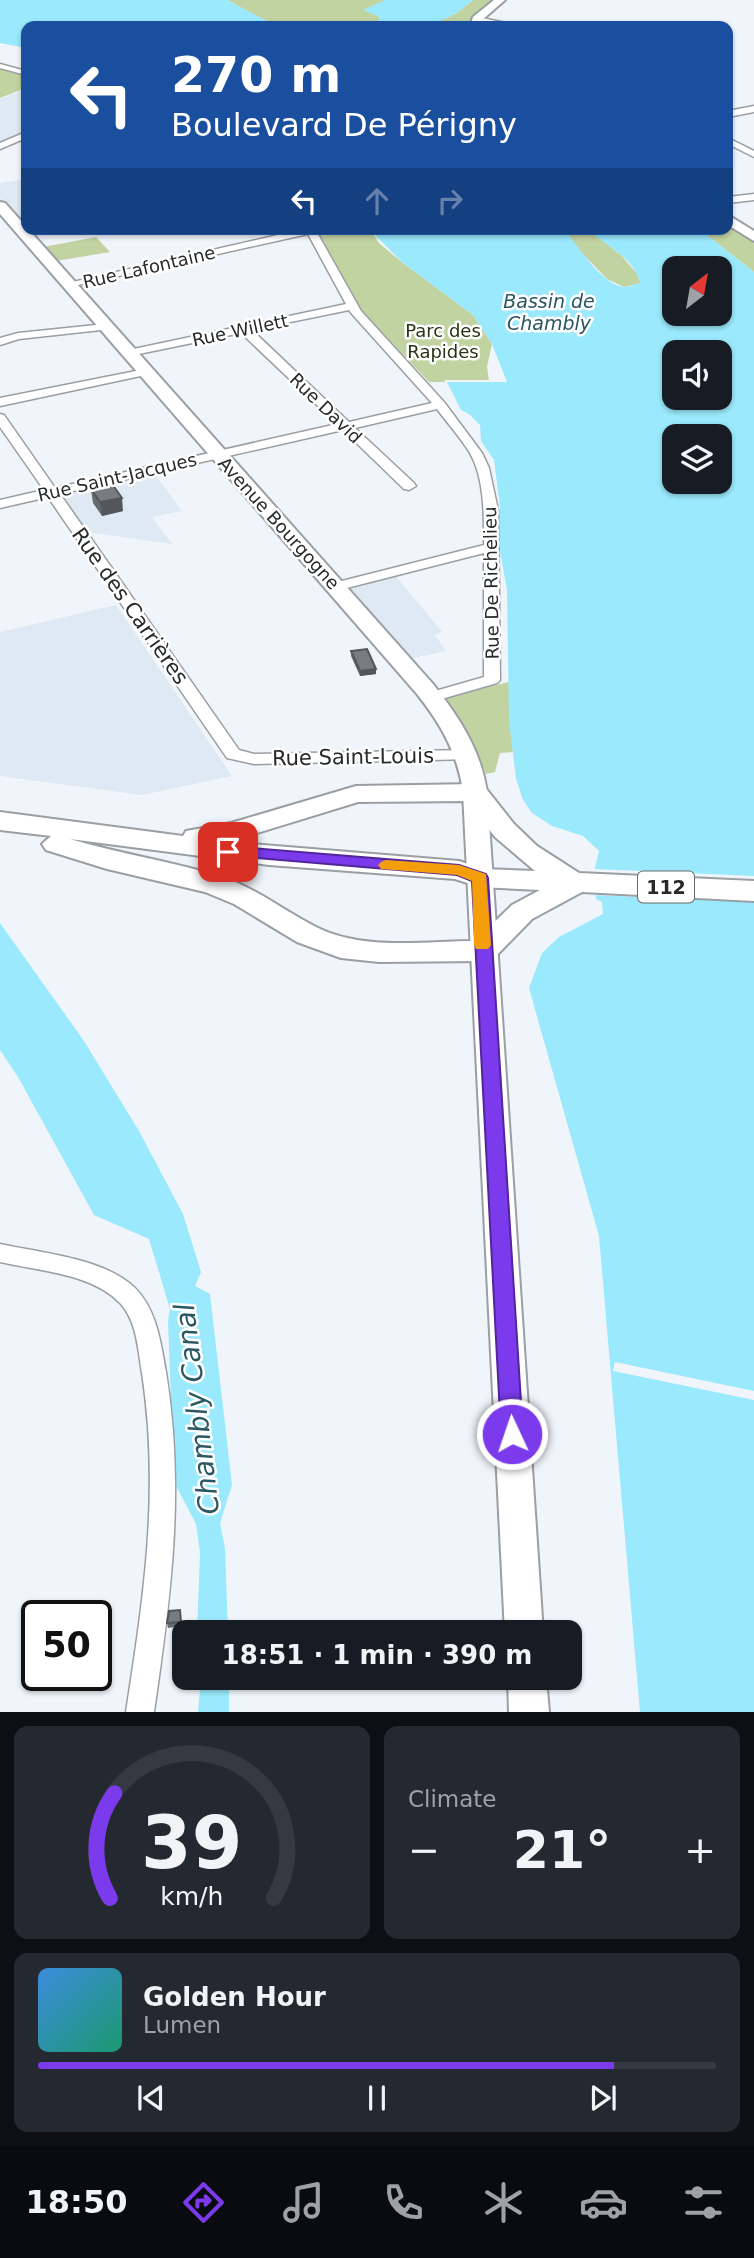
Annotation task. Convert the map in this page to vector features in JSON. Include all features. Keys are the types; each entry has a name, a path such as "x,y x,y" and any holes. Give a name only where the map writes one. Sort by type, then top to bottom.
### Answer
{"main road":[{"path":"113,837 223,834 364,792 475,792 497,824 515,843 539,862 577,883"},
{"name":"112","path":"0,821 282,857 459,870 480,878 754,891"},
{"name":"112","path":"0,836 224,867 342,878 458,884 480,878"},
{"path":"56,845 107,860 213,884 244,897 307,935 341,948 379,952 482,951 530,906 577,883"}],"street":[{"path":"478,21 496,3"},
{"path":"0,66 21,72"},
{"path":"733,113 754,109"},
{"path":"0,146 21,137"},
{"path":"733,143 754,142"},
{"path":"733,144 754,154"},
{"path":"733,199 754,197"},
{"name":"Avenue Bourgogne","path":"2,212 21,232"},
{"path":"733,222 754,237"},
{"name":"Avenue Bourgogne","path":"23,235 431,696 467,755 475,792 482,951 523,1620"},
{"path":"272,235 277,238"},
{"name":"Rue Lafontaine","path":"69,284 289,235"},
{"name":"Rue De Richelieu","path":"313,235 352,306 440,405 476,453 483,468 491,505 492,680 431,696"},
{"name":"Rue Willett","path":"129,353 352,306"},
{"path":"0,342 18,336 106,327"},
{"name":"Rue David","path":"244,329 409,486"},
{"path":"0,402 146,372"},
{"name":"Rue Saint-Jacques","path":"0,504 440,405"},
{"name":"Rue des Carrières","path":"0,418 226,747 238,757"},
{"path":"335,587 477,549 490,549"},
{"name":"Rue Saint-Louis","path":"238,757 467,755"},
{"path":"0,1253 87,1274 119,1288 132,1301 147,1337 160,1414 164,1503 159,1588 140,1712"},
{"path":"528,1690 529,1712"}],"shaded area":[{"path":"21,91 21,137 0,146 0,99"},
{"path":"21,180 21,222 0,198 0,183"},
{"path":"155,474 182,511 152,517 172,544 87,532 62,495"},
{"path":"395,575 442,632 435,635 446,651 409,659 348,589"},
{"path":"116,605 232,776 142,795 0,776 0,632"}],"green space":[{"path":"227,0 386,0 364,10 380,17 378,21 267,21"},
{"path":"473,0 499,0 476,21 440,21 457,13"},
{"path":"0,66 21,72 21,90 0,98"},
{"path":"733,222 754,237 754,272 707,235 733,235"},
{"name":"Parc des Rapides","path":"317,235 374,235 379,243 403,263 473,315 492,344 487,367 489,380 429,382 353,302"},
{"path":"567,235 596,235 621,255 639,276 641,283 624,287 607,279"},
{"path":"96,237 110,252 56,261 43,247"},
{"path":"509,682 513,752 500,753 495,772 486,774 473,743 446,700 452,695"}],"water":[{"path":"0,0 227,0 267,21 21,21 21,47 0,43"},
{"path":"386,0 473,0 457,13 440,21 378,21 380,17 363,10"},
{"name":"Bassin de Chambly","path":"375,235 569,235 598,272 624,287 640,283 637,274 625,259 595,235 707,235 754,272 754,1712 640,1712 599,1236 529,988 542,953 559,937 603,914 602,902 596,899 595,868 599,851 583,836 552,826 532,813 523,800 516,779 509,721 507,590 500,551 500,507 494,460 481,441 480,425 461,410 447,382 507,382 492,344 473,315 403,263"},
{"name":"Chambly Canal","path":"0,923 84,1041 139,1131 183,1214 201,1272 195,1286 210,1294 232,1485 220,1523 225,1548 228,1620 197,1620 200,1552 196,1524 174,1482 168,1320 170,1309 149,1239 94,1215 18,1077 0,1050"},
{"path":"200,1690 229,1690 229,1712 198,1712"}],"pier":[{"path":"592,865 593,869 754,876 754,902 592,895"},
{"path":"615,1362 754,1391 754,1400 613,1371"}],"building":[{"path":"112,484 122,498 100,502 91,489"},
{"path":"367,649 376,669 360,671 351,651"},
{"path":"180,1610 181,1620 167,1623 169,1611"}],"slow traffic":[{"path":"386,865 459,870 480,878 482,945"}],"route":[{"path":"228,852 459,870 480,878 482,951 512,1434"}]}
